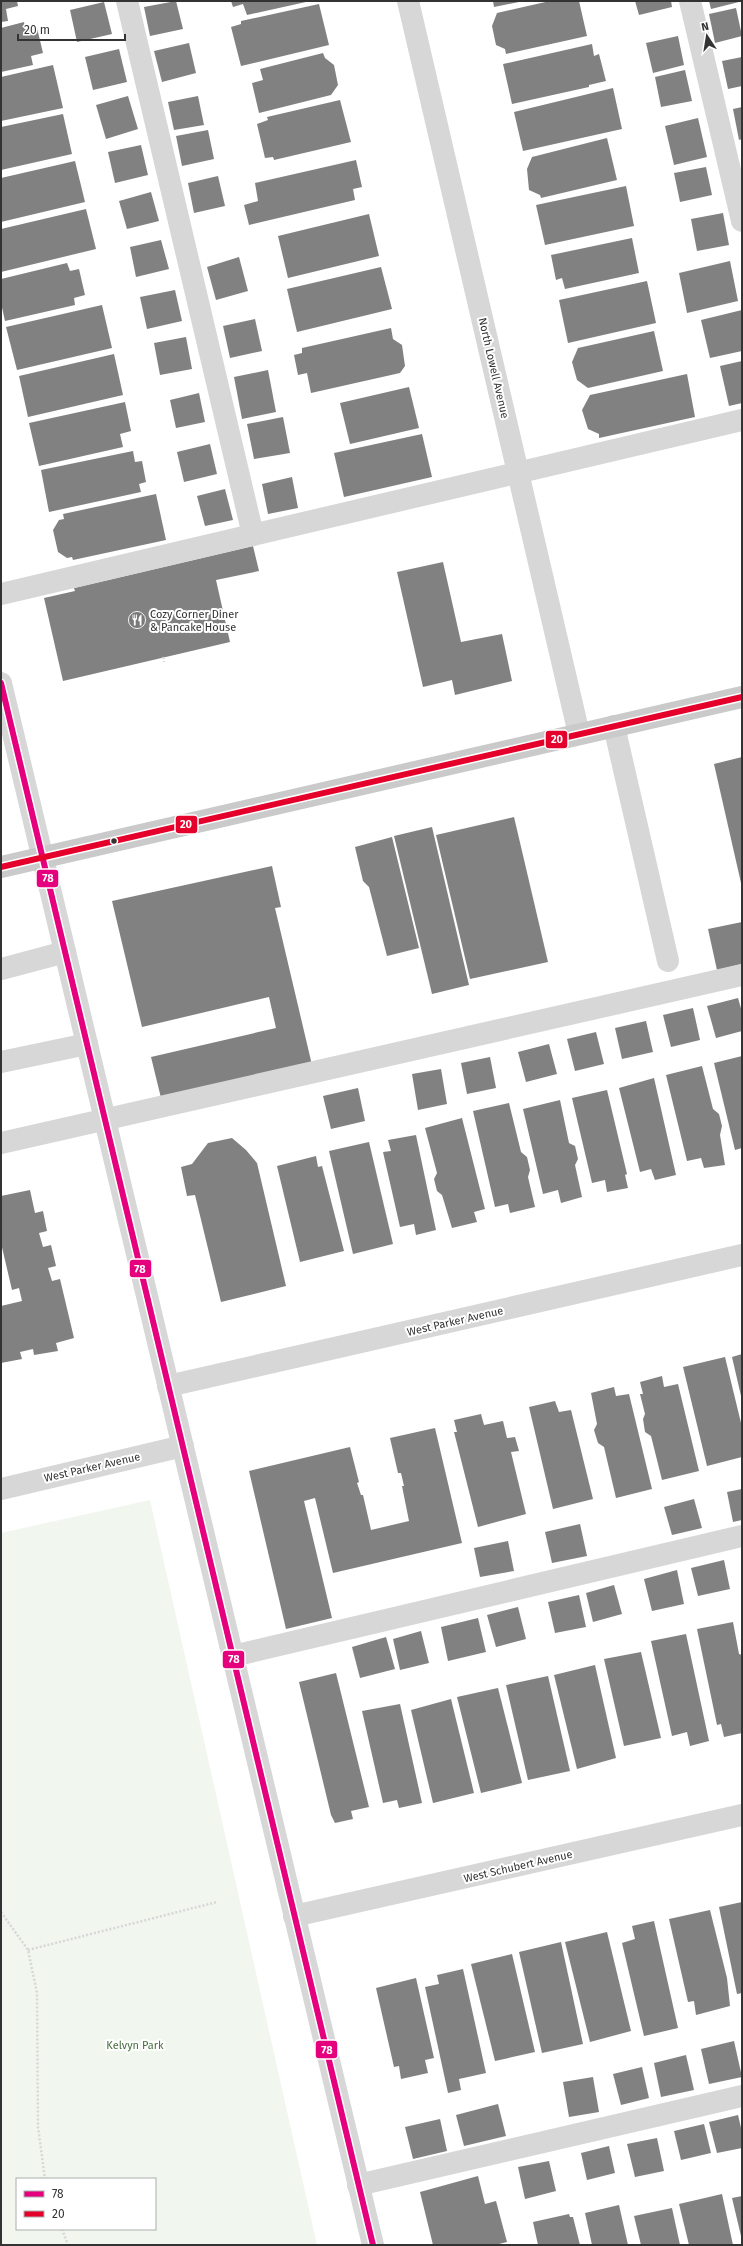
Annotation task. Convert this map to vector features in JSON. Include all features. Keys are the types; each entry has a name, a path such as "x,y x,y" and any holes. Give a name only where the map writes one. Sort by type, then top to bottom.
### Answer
{"main road":[{"path":"1,867 742,697"}],"street":[{"path":"127,1 253,535"},
{"name":"North Lowell Avenue","path":"408,1 579,734"},
{"path":"690,1 742,221"},
{"path":"1,594 742,420"},
{"path":"1,683 373,2245"},
{"path":"614,726 668,961"},
{"path":"1,969 65,952"},
{"path":"1,1143 742,975"},
{"path":"1,1062 87,1044"},
{"name":"West Parker Avenue","path":"168,1386 742,1255"},
{"name":"West Parker Avenue","path":"1,1488 183,1446"},
{"path":"233,1656 742,1536"},
{"name":"West Schubert Avenue","path":"294,1916 742,1815"},
{"path":"358,2185 742,2096"}],"path":[{"path":"163,657 164,662"},
{"path":"28,1950 217,1902"},
{"path":"1,1912 28,1950 37,1993 38,2126 45,2178"},
{"path":"62,2230 68,2245"}],"green space":[{"name":"Kelvyn Park","path":"150,1500 317,2245 1,2245 1,1533"}],"building":[{"path":"1,1 17,1 18,6 6,9 8,21 1,22"},
{"path":"176,1 183,29 150,36 144,7"},
{"path":"231,1 306,2 247,15 243,4 233,7"},
{"path":"493,1 519,1 519,2 494,7"},
{"path":"550,1 579,1 587,36 506,54 505,49 496,45 492,26 497,13"},
{"path":"635,1 671,1 672,7 639,15"},
{"path":"709,1 739,1 739,2 711,9"},
{"path":"104,2 112,34 77,42 70,10"},
{"path":"319,4 329,45 241,66 231,27 241,24 241,21"},
{"path":"736,8 742,36 715,43 709,14"},
{"path":"24,22 25,29 37,28 43,53 31,56 33,65 1,72 1,28"},
{"path":"678,36 684,65 653,73 646,43"},
{"path":"189,43 196,73 162,82 154,51"},
{"path":"592,44 594,56 599,54 606,81 589,85 589,87 512,104 503,64"},
{"path":"119,49 127,82 93,90 85,57"},
{"path":"323,53 325,58 334,65 338,85 331,95 259,113 252,83 263,80 260,69"},
{"path":"742,57 742,86 728,89 722,61"},
{"path":"53,65 63,108 1,121 1,77"},
{"path":"685,70 692,101 661,107 655,77"},
{"path":"613,88 622,129 523,151 514,112"},
{"path":"128,96 138,129 106,139 96,105"},
{"path":"198,96 204,125 174,130 168,102"},
{"path":"340,100 351,142 274,160 273,157 265,158 257,124 268,120 267,117"},
{"path":"742,107 742,139 739,140 733,109"},
{"path":"63,114 72,154 1,170 1,127"},
{"path":"698,118 707,157 674,165 665,126"},
{"path":"208,130 214,159 182,166 176,136"},
{"path":"607,138 617,180 541,198 540,195 529,190 527,169 532,157"},
{"path":"141,145 148,175 115,183 108,152"},
{"path":"356,160 362,187 353,189 355,200 249,225 244,205 258,201 255,183"},
{"path":"75,161 85,202 1,222 1,178"},
{"path":"706,167 712,195 680,202 674,173"},
{"path":"218,176 225,206 194,213 188,183"},
{"path":"626,186 634,226 545,245 536,205"},
{"path":"151,192 159,221 127,229 119,201"},
{"path":"86,209 96,249 1,272 1,229"},
{"path":"723,213 729,245 697,251 691,219"},
{"path":"369,214 379,256 288,278 278,236"},
{"path":"632,238 639,273 565,289 562,278 556,280 551,255"},
{"path":"161,240 169,269 136,277 130,247"},
{"path":"239,257 248,291 216,300 207,267"},
{"path":"730,261 738,301 687,313 679,273"},
{"path":"67,263 70,271 79,269 85,295 74,298 75,305 5,321 1,303 1,279"},
{"path":"381,267 392,309 297,332 287,289"},
{"path":"647,281 656,323 568,343 559,300"},
{"path":"175,290 182,321 147,329 140,297"},
{"path":"102,305 112,348 17,370 6,327"},
{"path":"742,310 742,351 710,358 701,320"},
{"path":"255,319 262,351 230,358 223,326"},
{"path":"391,328 393,339 402,345 405,366 400,373 311,393 307,373 298,375 294,355 302,353 302,348"},
{"path":"654,331 663,371 588,388 577,380 572,362 578,348"},
{"path":"186,337 192,369 160,375 154,343"},
{"path":"114,354 123,395 28,417 19,376"},
{"path":"742,361 742,403 729,406 720,366"},
{"path":"268,370 276,412 242,419 234,377"},
{"path":"687,374 695,417 599,438 599,434 588,429 582,410 590,395"},
{"path":"409,387 419,428 350,444 340,403"},
{"path":"199,393 205,422 176,428 170,400"},
{"path":"125,402 131,431 120,434 123,447 39,466 29,423"},
{"path":"283,417 290,453 254,459 247,424"},
{"path":"422,434 432,477 344,497 334,453"},
{"path":"210,444 217,474 184,482 177,452"},
{"path":"133,451 135,462 142,461 146,482 139,484 141,492 49,512 41,470"},
{"path":"292,477 298,508 268,514 262,484"},
{"path":"225,489 233,520 205,526 197,496"},
{"path":"156,494 166,540 73,560 72,557 67,558 58,552 53,530 59,520 64,519 63,514"},
{"name":"Cozy Corner Diner & Pancake House","path":"253,546 259,571 216,580 230,642 63,681 44,598 75,591 74,588"},
{"path":"443,562 461,642 502,634 512,681 455,695 452,680 423,687 397,572"},
{"path":"742,757 742,883 741,883 714,764"},
{"path":"514,817 548,962 470,979 436,835"},
{"path":"432,827 469,985 432,994 394,836"},
{"path":"392,837 419,948 387,956 369,887 363,881 355,847"},
{"path":"272,866 281,907 275,908 312,1065 161,1098 151,1057 276,1028 269,997 142,1027 112,901"},
{"path":"742,922 742,964 717,970 708,929"},
{"path":"738,998 742,1012 742,1031 716,1038 707,1006"},
{"path":"693,1008 700,1040 671,1047 663,1015"},
{"path":"646,1021 653,1052 622,1059 615,1028"},
{"path":"596,1032 604,1064 575,1071 567,1039"},
{"path":"549,1044 557,1074 526,1082 518,1052"},
{"path":"742,1056 742,1148 735,1150 714,1063"},
{"path":"490,1057 496,1088 467,1094 461,1063"},
{"path":"702,1066 713,1109 719,1114 722,1126 720,1135 725,1165 704,1168 701,1158 687,1161 666,1075"},
{"path":"441,1069 447,1104 418,1110 412,1074"},
{"path":"654,1078 676,1175 655,1180 651,1169 640,1172 619,1088"},
{"path":"358,1088 365,1121 331,1129 323,1096"},
{"path":"607,1090 627,1174 625,1175 628,1188 607,1192 605,1180 592,1183 572,1098"},
{"path":"560,1100 569,1143 575,1146 578,1159 575,1165 582,1197 561,1203 558,1190 543,1194 523,1109"},
{"path":"509,1103 521,1152 527,1157 530,1170 528,1177 535,1207 510,1213 508,1204 495,1207 473,1111"},
{"path":"462,1118 485,1209 474,1212 477,1222 452,1228 442,1195 437,1191 434,1179 437,1173 425,1128"},
{"path":"416,1135 436,1230 416,1235 414,1224 400,1227 383,1152 391,1151 388,1140"},
{"path":"232,1138 246,1150 257,1163 286,1286 221,1302 195,1195 187,1196 181,1167 192,1164 208,1143"},
{"path":"369,1142 393,1244 353,1254 329,1151"},
{"path":"316,1156 318,1167 322,1166 344,1251 300,1262 277,1166"},
{"path":"30,1190 35,1213 43,1211 47,1231 39,1233 43,1247 51,1245 56,1266 48,1268 52,1281 60,1279 74,1338 56,1343 58,1351 34,1355 33,1349 20,1352 22,1359 1,1363 1,1306 22,1301 19,1288 12,1290 1,1243 1,1196"},
{"path":"742,1354 742,1396 741,1396 732,1357"},
{"path":"725,1357 742,1427 742,1457 707,1466 683,1367"},
{"path":"662,1376 664,1387 678,1384 699,1471 662,1480 651,1436 645,1432 643,1419 645,1414 640,1394 643,1394 640,1382"},
{"path":"614,1387 616,1396 629,1394 652,1489 616,1498 604,1447 598,1443 594,1430 597,1424 591,1393"},
{"path":"555,1401 559,1412 571,1410 593,1499 553,1509 529,1407"},
{"path":"481,1414 484,1425 503,1421 507,1438 515,1437 519,1451 511,1452 526,1514 478,1527 454,1432 457,1432 454,1420"},
{"path":"435,1428 462,1543 333,1573 315,1498 304,1501 332,1618 286,1629 249,1471 350,1447 359,1482 357,1483 361,1495 363,1495 371,1530 409,1521 402,1486 404,1486 401,1473 398,1473 390,1438"},
{"path":"742,1489 742,1520 733,1522 727,1492"},
{"path":"694,1499 702,1528 672,1535 664,1507"},
{"path":"580,1524 587,1556 552,1563 545,1532"},
{"path":"508,1541 514,1571 480,1577 474,1548"},
{"path":"724,1560 730,1589 698,1596 691,1568"},
{"path":"677,1570 684,1604 652,1611 644,1579"},
{"path":"614,1585 622,1614 593,1622 586,1593"},
{"path":"579,1595 586,1627 555,1633 548,1602"},
{"path":"518,1607 526,1639 496,1647 487,1615"},
{"path":"478,1618 486,1652 448,1661 441,1627"},
{"path":"733,1622 739,1654 742,1655 742,1733 724,1737 721,1724 717,1725 697,1629"},
{"path":"421,1631 429,1663 400,1670 393,1639"},
{"path":"686,1634 709,1741 690,1746 687,1732 672,1736 651,1641"},
{"path":"386,1637 395,1669 360,1678 352,1647"},
{"path":"641,1652 661,1738 624,1746 604,1659"},
{"path":"595,1665 616,1758 577,1769 554,1675"},
{"path":"336,1673 369,1807 351,1811 353,1819 335,1823 331,1815 299,1682"},
{"path":"548,1676 570,1771 528,1780 506,1685"},
{"path":"498,1688 522,1783 481,1793 457,1697"},
{"path":"451,1699 474,1793 433,1803 411,1710"},
{"path":"400,1704 422,1803 399,1808 397,1800 383,1803 362,1711"},
{"path":"742,1902 742,1993 737,1994 719,1907"},
{"path":"710,1910 727,1978 730,2006 696,2015 694,2001 688,2002 669,1919"},
{"path":"654,1921 678,2028 644,2036 622,1943 635,1939 632,1926"},
{"path":"607,1932 631,2031 590,2042 565,1942"},
{"path":"561,1942 583,2044 542,2053 519,1952"},
{"path":"512,1954 535,2052 495,2061 471,1964"},
{"path":"463,1969 486,2073 459,2079 461,2090 448,2093 425,1987 439,1984 437,1975"},
{"path":"416,1978 434,2058 425,2060 428,2073 401,2079 399,2066 394,2067 376,1988"},
{"path":"734,2041 742,2077 709,2084 701,2049"},
{"path":"686,2055 694,2090 661,2097 654,2063"},
{"path":"642,2067 649,2098 621,2105 613,2074"},
{"path":"593,2077 599,2112 569,2117 563,2082"},
{"path":"498,2104 506,2136 464,2146 456,2115"},
{"path":"738,2115 742,2132 742,2148 717,2153 709,2122"},
{"path":"440,2119 447,2151 413,2159 405,2127"},
{"path":"704,2124 711,2153 681,2160 674,2131"},
{"path":"657,2138 664,2171 635,2177 627,2144"},
{"path":"609,2146 615,2173 587,2180 581,2153"},
{"path":"549,2161 556,2191 525,2199 518,2167"},
{"path":"478,2176 485,2204 496,2201 507,2242 495,2245 433,2245 420,2192"},
{"path":"722,2194 733,2245 689,2245 679,2204"},
{"path":"742,2196 742,2236 741,2236 732,2198"},
{"path":"619,2205 628,2245 592,2245 585,2213"},
{"path":"672,2208 680,2245 641,2245 634,2216"},
{"path":"569,2214 570,2217 573,2217 580,2245 538,2245 533,2222"}],"transit line":[{"name":"78","path":"1,683 373,2245"},
{"name":"20","path":"1,867 742,697"}],"place":[{"name":"Cozy Corner Diner & Pancake House","path":"137,620"}]}
